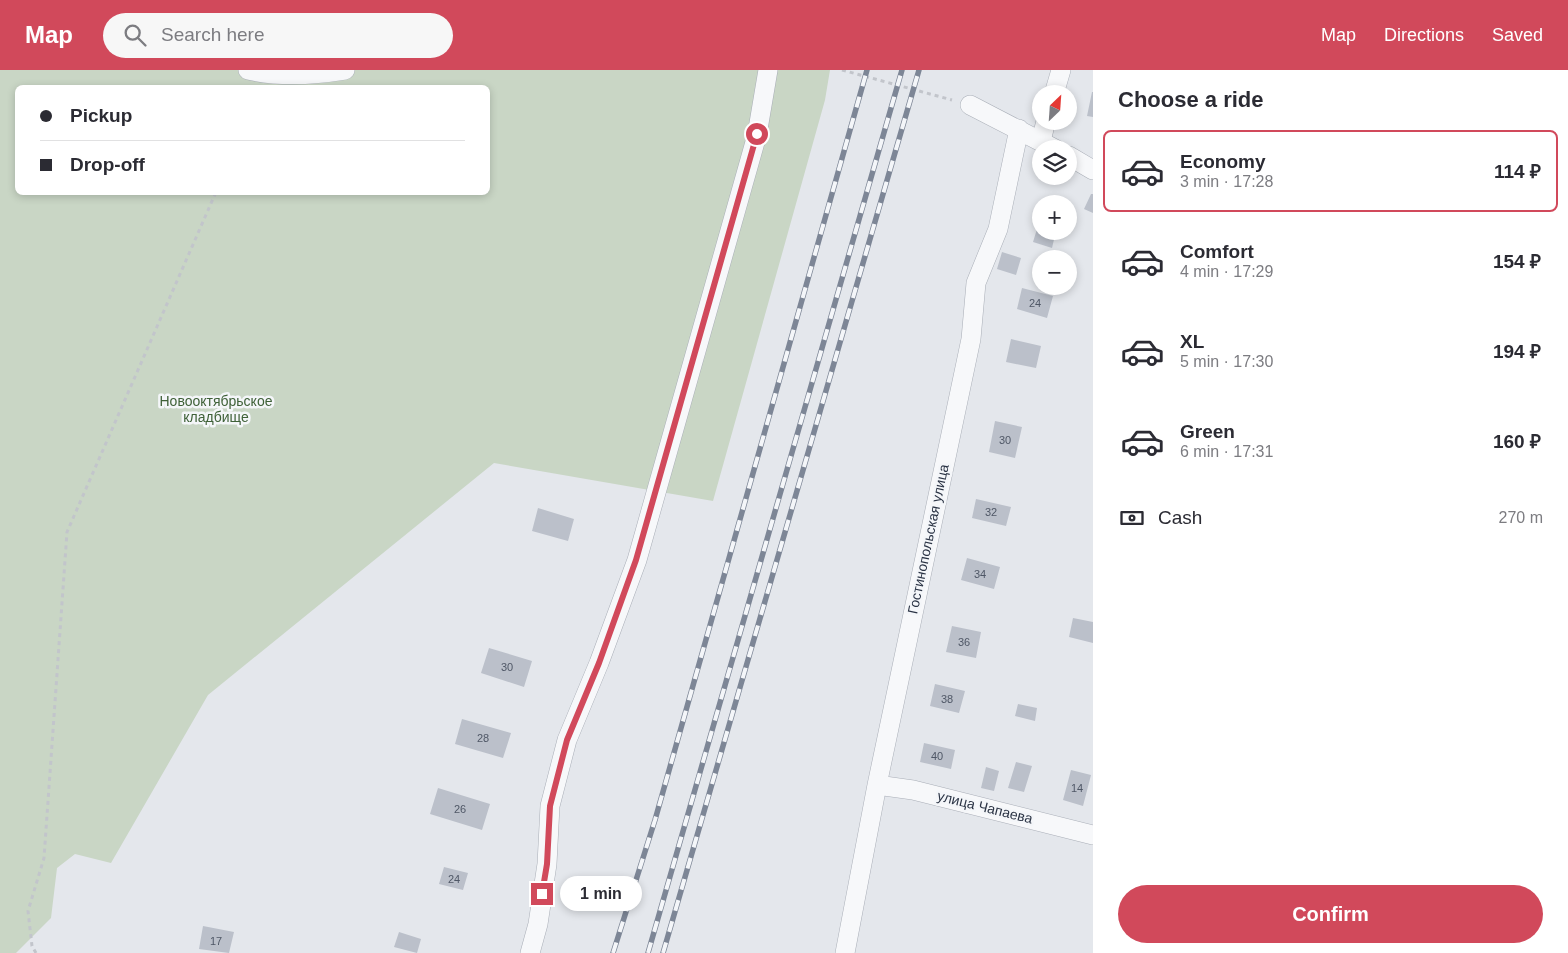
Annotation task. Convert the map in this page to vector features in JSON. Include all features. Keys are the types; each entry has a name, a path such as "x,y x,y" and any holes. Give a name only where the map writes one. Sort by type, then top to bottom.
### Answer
{"street":[{"path":"248,70 268,74 328,73 345,70"},
{"path":"530,953 538,924 547,864 550,806 567,740 599,663 636,560 757,134 768,70"},
{"path":"1057,85 1061,70"},
{"path":"970,105 1039,140"},
{"name":"Гостинопольская улица","path":"845,953 877,785 971,339 976,283 998,229 1019,129"},
{"path":"1077,161 1093,170"},
{"name":"улица Чапаева","path":"877,785 913,790 1093,835"}],"path":[{"path":"842,70 970,105"},
{"path":"36,953 32,946 28,911 44,858 67,532 215,195"}],"green space":[{"name":"Новооктябрьское кладбище","path":"0,70 830,70 825,100 713,501 494,463 208,695 111,863 75,854 57,868 51,918 16,953 0,953"}],"building":[{"path":"1093,92 1093,117 1087,116"},
{"path":"1091,194 1093,194 1093,213 1084,209"},
{"path":"1034,240 1054,240 1052,248 1033,242"},
{"path":"1002,252 1021,258 1016,275 997,269"},
{"path":"1022,288 1032,291 1032,295 1053,296 1047,318 1017,309"},
{"path":"1011,339 1041,346 1036,368 1006,362"},
{"path":"995,421 1022,427 1015,458 989,452"},
{"path":"976,499 1011,507 1006,526 972,518"},
{"path":"538,508 574,519 568,541 532,531"},
{"path":"967,558 1000,567 994,589 961,580"},
{"path":"1073,618 1093,622 1093,643 1069,637"},
{"path":"952,626 981,632 976,658 946,652"},
{"path":"489,648 532,661 524,687 481,673"},
{"path":"935,684 965,691 959,713 930,706"},
{"path":"1018,704 1037,708 1035,721 1015,716"},
{"path":"462,719 511,733 503,758 455,744"},
{"path":"924,743 955,750 951,769 920,762"},
{"path":"1016,762 1032,766 1024,792 1008,788"},
{"path":"986,767 999,771 994,791 981,788"},
{"path":"1071,770 1091,775 1083,806 1063,800"},
{"path":"438,788 490,804 482,830 430,814"},
{"path":"444,867 468,873 463,890 439,884"},
{"path":"203,926 234,932 229,953 199,949"},
{"path":"399,932 421,939 417,953 394,947"}],"railway":[{"path":"613,953 655,820 867,70"},
{"path":"648,953 902,70"},
{"path":"663,953 919,70"}],"route":[{"path":"542,894 547,864 550,806 567,740 599,663 636,560 757,134"}]}
